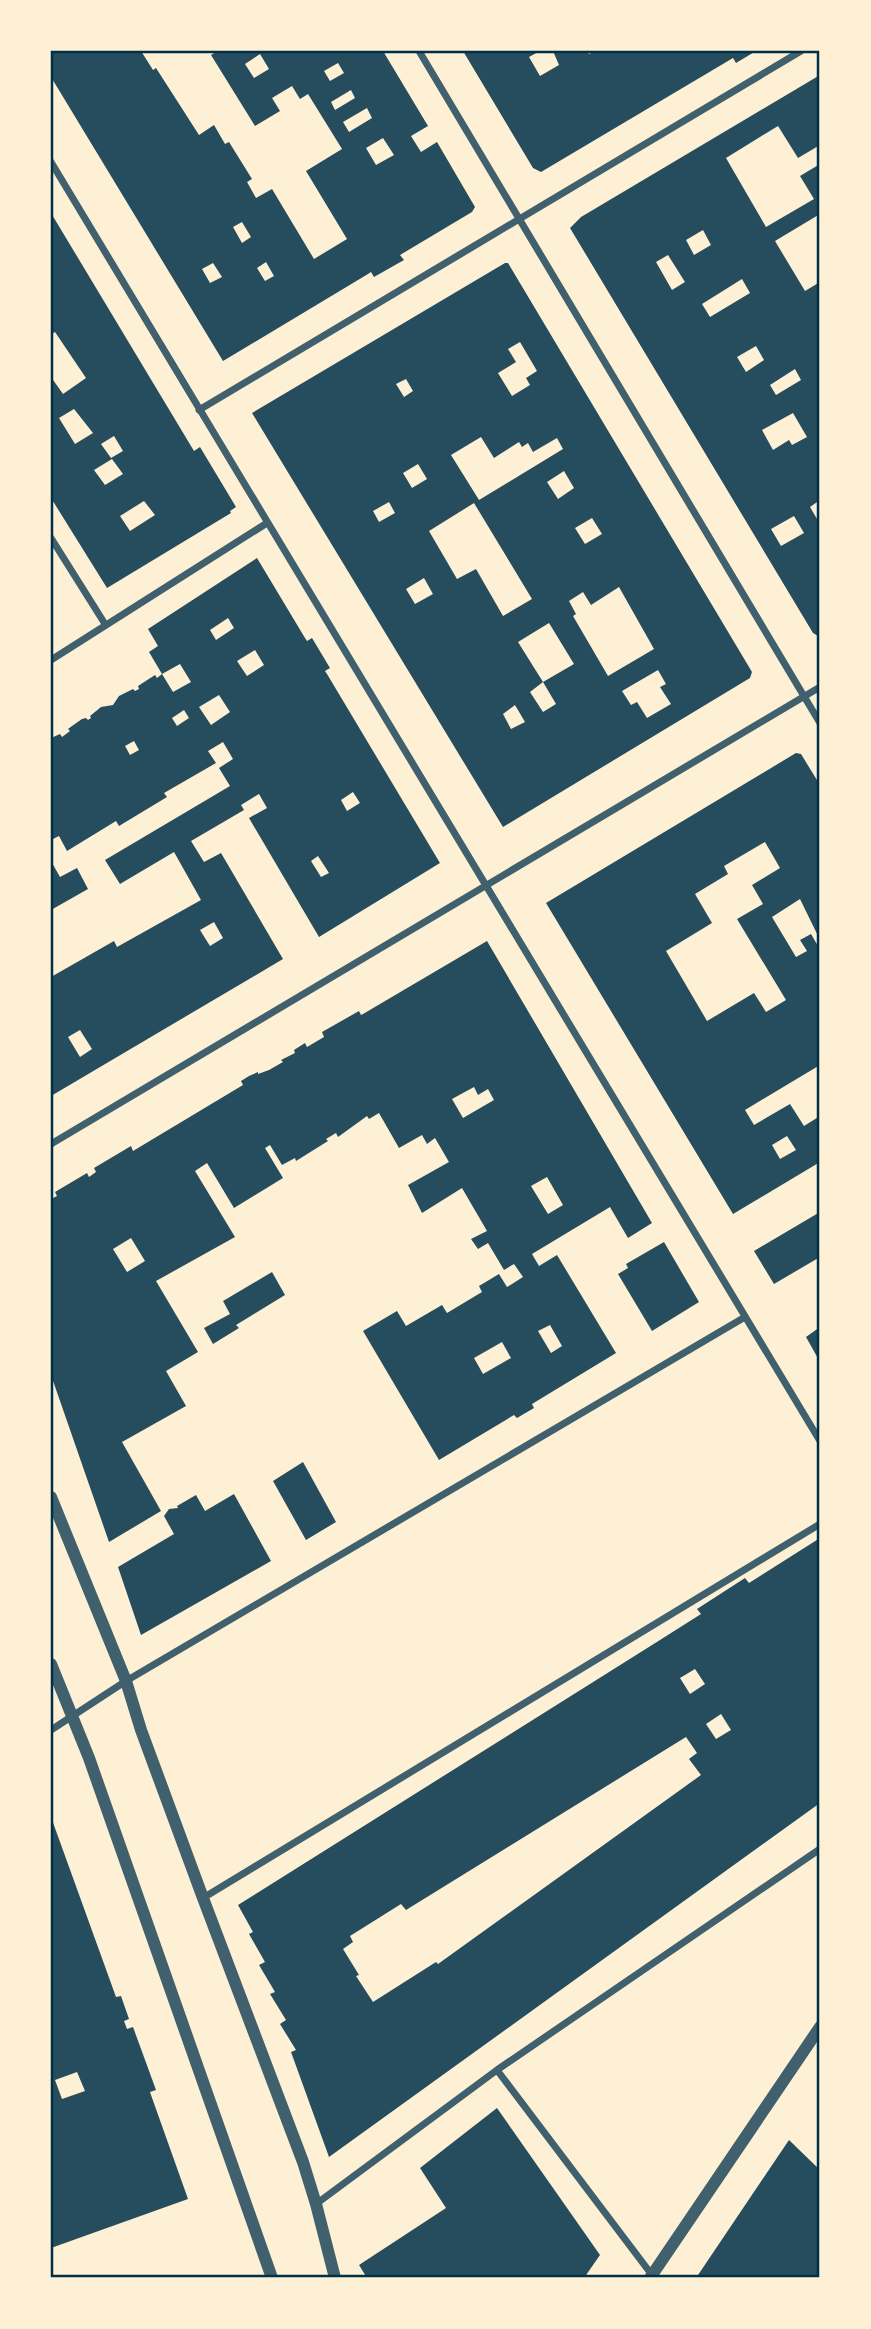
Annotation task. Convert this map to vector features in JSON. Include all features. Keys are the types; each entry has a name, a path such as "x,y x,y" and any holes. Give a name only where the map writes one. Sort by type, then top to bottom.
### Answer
{"street":[{"path":"419,51 820,723"},
{"path":"200,410 800,51"},
{"path":"51,162 820,1441"},
{"path":"51,660 267,523"},
{"path":"51,538 105,624"},
{"path":"51,1143 820,687"},
{"path":"51,1730 126,1681 744,1317"},
{"path":"51,1497 126,1681 141,1730 303,2162 335,2278"},
{"path":"203,1898 820,1524"},
{"path":"51,1664 94,1771 272,2278"},
{"path":"316,2204 496,2070 820,1849"},
{"path":"496,2070 651,2277 820,2027"}],"building":[{"path":"51,51 141,51 153,70 156,68 199,135 214,125 225,144 229,142 252,179 247,182 256,198 272,189 314,259 347,239 306,171 342,149 308,94 300,99 292,86 272,98 280,111 255,126 211,55 218,51 383,51 428,126 411,136 421,152 437,142 475,207 472,212 400,255 404,260 374,277 371,272 223,361 51,77","holes":["260,54 269,69 254,78 245,64","338,63 344,73 330,81 324,71","351,90 355,98 335,110 331,102","367,108 372,118 349,132 343,122","383,138 394,155 376,165 366,148","242,222 251,237 242,243 233,227","266,262 274,276 265,281 257,268","213,263 222,277 210,283 202,269"]},
{"path":"463,51 540,51 529,57 540,76 559,65 553,51 587,51 589,54 595,51 756,51 736,63 733,58 541,172 533,168"},
{"path":"820,75 820,145 798,158 778,126 726,158 766,227 814,199 800,176 820,164 820,214 775,241 805,291 820,282 820,500 810,507 820,524 820,635 813,633 570,228 581,217","holes":["703,230 711,245 694,255 686,240","668,255 685,282 672,290 656,262","742,279 750,293 710,317 702,304","756,346 764,360 746,372 737,357","795,369 801,380 776,395 770,385","793,413 807,437 792,445 789,440 773,450 762,430","794,516 804,533 781,546 771,529"]},
{"path":"51,213 194,451 200,447 236,507 231,513 107,588 51,498 51,377 63,394 86,378 55,332 51,332","holes":["74,409 93,433 75,444 59,418","114,436 123,451 111,458 101,444","112,459 123,474 105,485 94,470","144,501 155,515 130,531 120,516"]},
{"path":"508,263 752,672 750,678 503,827 252,413","holes":["520,342 537,371 526,378 530,385 512,396 498,373 516,362 508,349","406,379 413,391 404,397 396,384","481,437 494,458 519,442 522,447 528,443 533,452 557,438 563,449 479,500 451,455","418,464 427,479 412,488 403,473","564,471 574,488 558,499 547,482","389,502 395,513 379,522 373,511","474,503 532,599 503,616 476,569 457,579 429,531","592,518 602,534 585,544 575,528","424,578 433,594 415,604 406,589","619,587 654,649 608,676 573,616 576,614 569,601 583,592 591,605","549,623 574,664 543,682 518,642","658,670 666,684 660,687 671,704 647,718 637,702 631,705 622,691","543,682 556,704 543,712 530,692","515,705 525,722 511,729 503,714"]},
{"path":"257,558 305,638 307,641 312,638 330,668 325,671 440,863 319,937 249,818 267,808 259,794 241,805 244,810 191,841 204,862 221,853 283,959 51,1096 51,977 114,941 117,947 201,900 174,852 120,884 105,860 230,786 219,768 233,759 223,742 208,751 216,763 164,793 167,797 119,826 116,821 67,851 59,836 51,840 51,738 60,734 62,737 70,731 68,729 82,719 91,718 101,707 113,705 119,696 139,689 138,686 155,675 157,678 162,674 149,652 158,646 148,629","holes":["228,618 234,628 216,640 210,630","255,650 264,665 247,676 237,661","180,664 191,682 173,692 162,674","219,695 230,712 211,725 199,707","184,710 189,718 177,726 172,718","134,741 139,750 130,755 125,746","353,792 360,803 347,811 341,800","318,856 329,873 321,877 311,861","214,922 223,938 210,946 200,930","80,1030 92,1049 80,1057 68,1037"]},
{"path":"796,753 801,754 820,785 820,940 800,899 772,917 796,957 807,951 800,940 811,934 818,946 820,945 820,1065 745,1110 754,1125 790,1104 804,1126 820,1116 820,1162 733,1214 546,903","holes":["765,842 780,868 752,885 763,904 737,919 786,1000 766,1012 754,993 707,1021 666,951 712,923 695,894 728,874 724,866","787,1136 796,1150 780,1159 772,1145"]},
{"path":"51,861 60,877 77,868 88,889 51,910"},
{"path":"487,941 652,1223 628,1238 610,1207 532,1254 539,1266 557,1255 616,1353 532,1404 534,1408 517,1418 514,1415 439,1460 363,1331 397,1311 406,1326 442,1305 447,1313 482,1292 479,1286 499,1274 507,1287 523,1277 514,1264 504,1270 488,1243 478,1249 471,1239 487,1231 462,1188 422,1213 408,1185 449,1162 435,1138 427,1144 422,1135 399,1148 379,1113 369,1119 367,1116 338,1137 336,1133 296,1161 295,1158 282,1165 270,1145 265,1148 283,1178 234,1208 207,1163 195,1171 235,1237 156,1281 198,1352 166,1371 186,1406 122,1442 161,1511 109,1542 51,1375 51,1199 57,1196 55,1192 87,1173 89,1177 96,1172 94,1168 131,1146 133,1151 243,1085 241,1081 249,1076 283,1062 281,1060 295,1053 294,1050 305,1043 307,1047 324,1037 322,1032 359,1011 361,1015","holes":["474,1087 478,1095 488,1089 494,1100 463,1118 452,1099","547,1177 563,1205 548,1214 531,1186","131,1238 145,1261 127,1272 113,1249","550,1325 562,1346 551,1353 538,1331","502,1342 511,1358 483,1374 474,1358"]},
{"path":"820,1212 820,1257 774,1284 754,1251"},
{"path":"664,1242 699,1302 652,1331 618,1274 628,1268 626,1264"},
{"path":"272,1272 285,1295 236,1325 239,1328 213,1344 204,1328 230,1314 223,1301"},
{"path":"820,1327 820,1362 806,1337"},
{"path":"303,1462 336,1522 306,1540 273,1481"},
{"path":"234,1494 271,1561 141,1635 118,1567 174,1534 164,1516 169,1509 178,1508 177,1506 196,1495 205,1511"},
{"path":"820,1538 820,1803 329,2157 291,2052 296,2050 280,2024 286,2020 270,1994 275,1992 259,1965 265,1962 249,1934 253,1932 238,1905 701,1614 697,1609 745,1578 749,1583","holes":["695,1669 705,1684 690,1694 680,1678","721,1714 731,1730 716,1739 706,1724","686,1737 697,1753 689,1759 701,1775 438,1964 436,1962 373,2002 343,1949 353,1942 350,1936 401,1904 406,1910"]},
{"path":"51,1817 116,1997 121,1996 129,2019 124,2021 127,2029 133,2027 156,2090 150,2092 188,2199 51,2248","holes":["77,2072 85,2091 62,2099 55,2080"]},
{"path":"497,2108 600,2255 584,2278 367,2278 359,2265 446,2208 420,2168"},
{"path":"789,2140 820,2170 820,2278 696,2278"}]}
